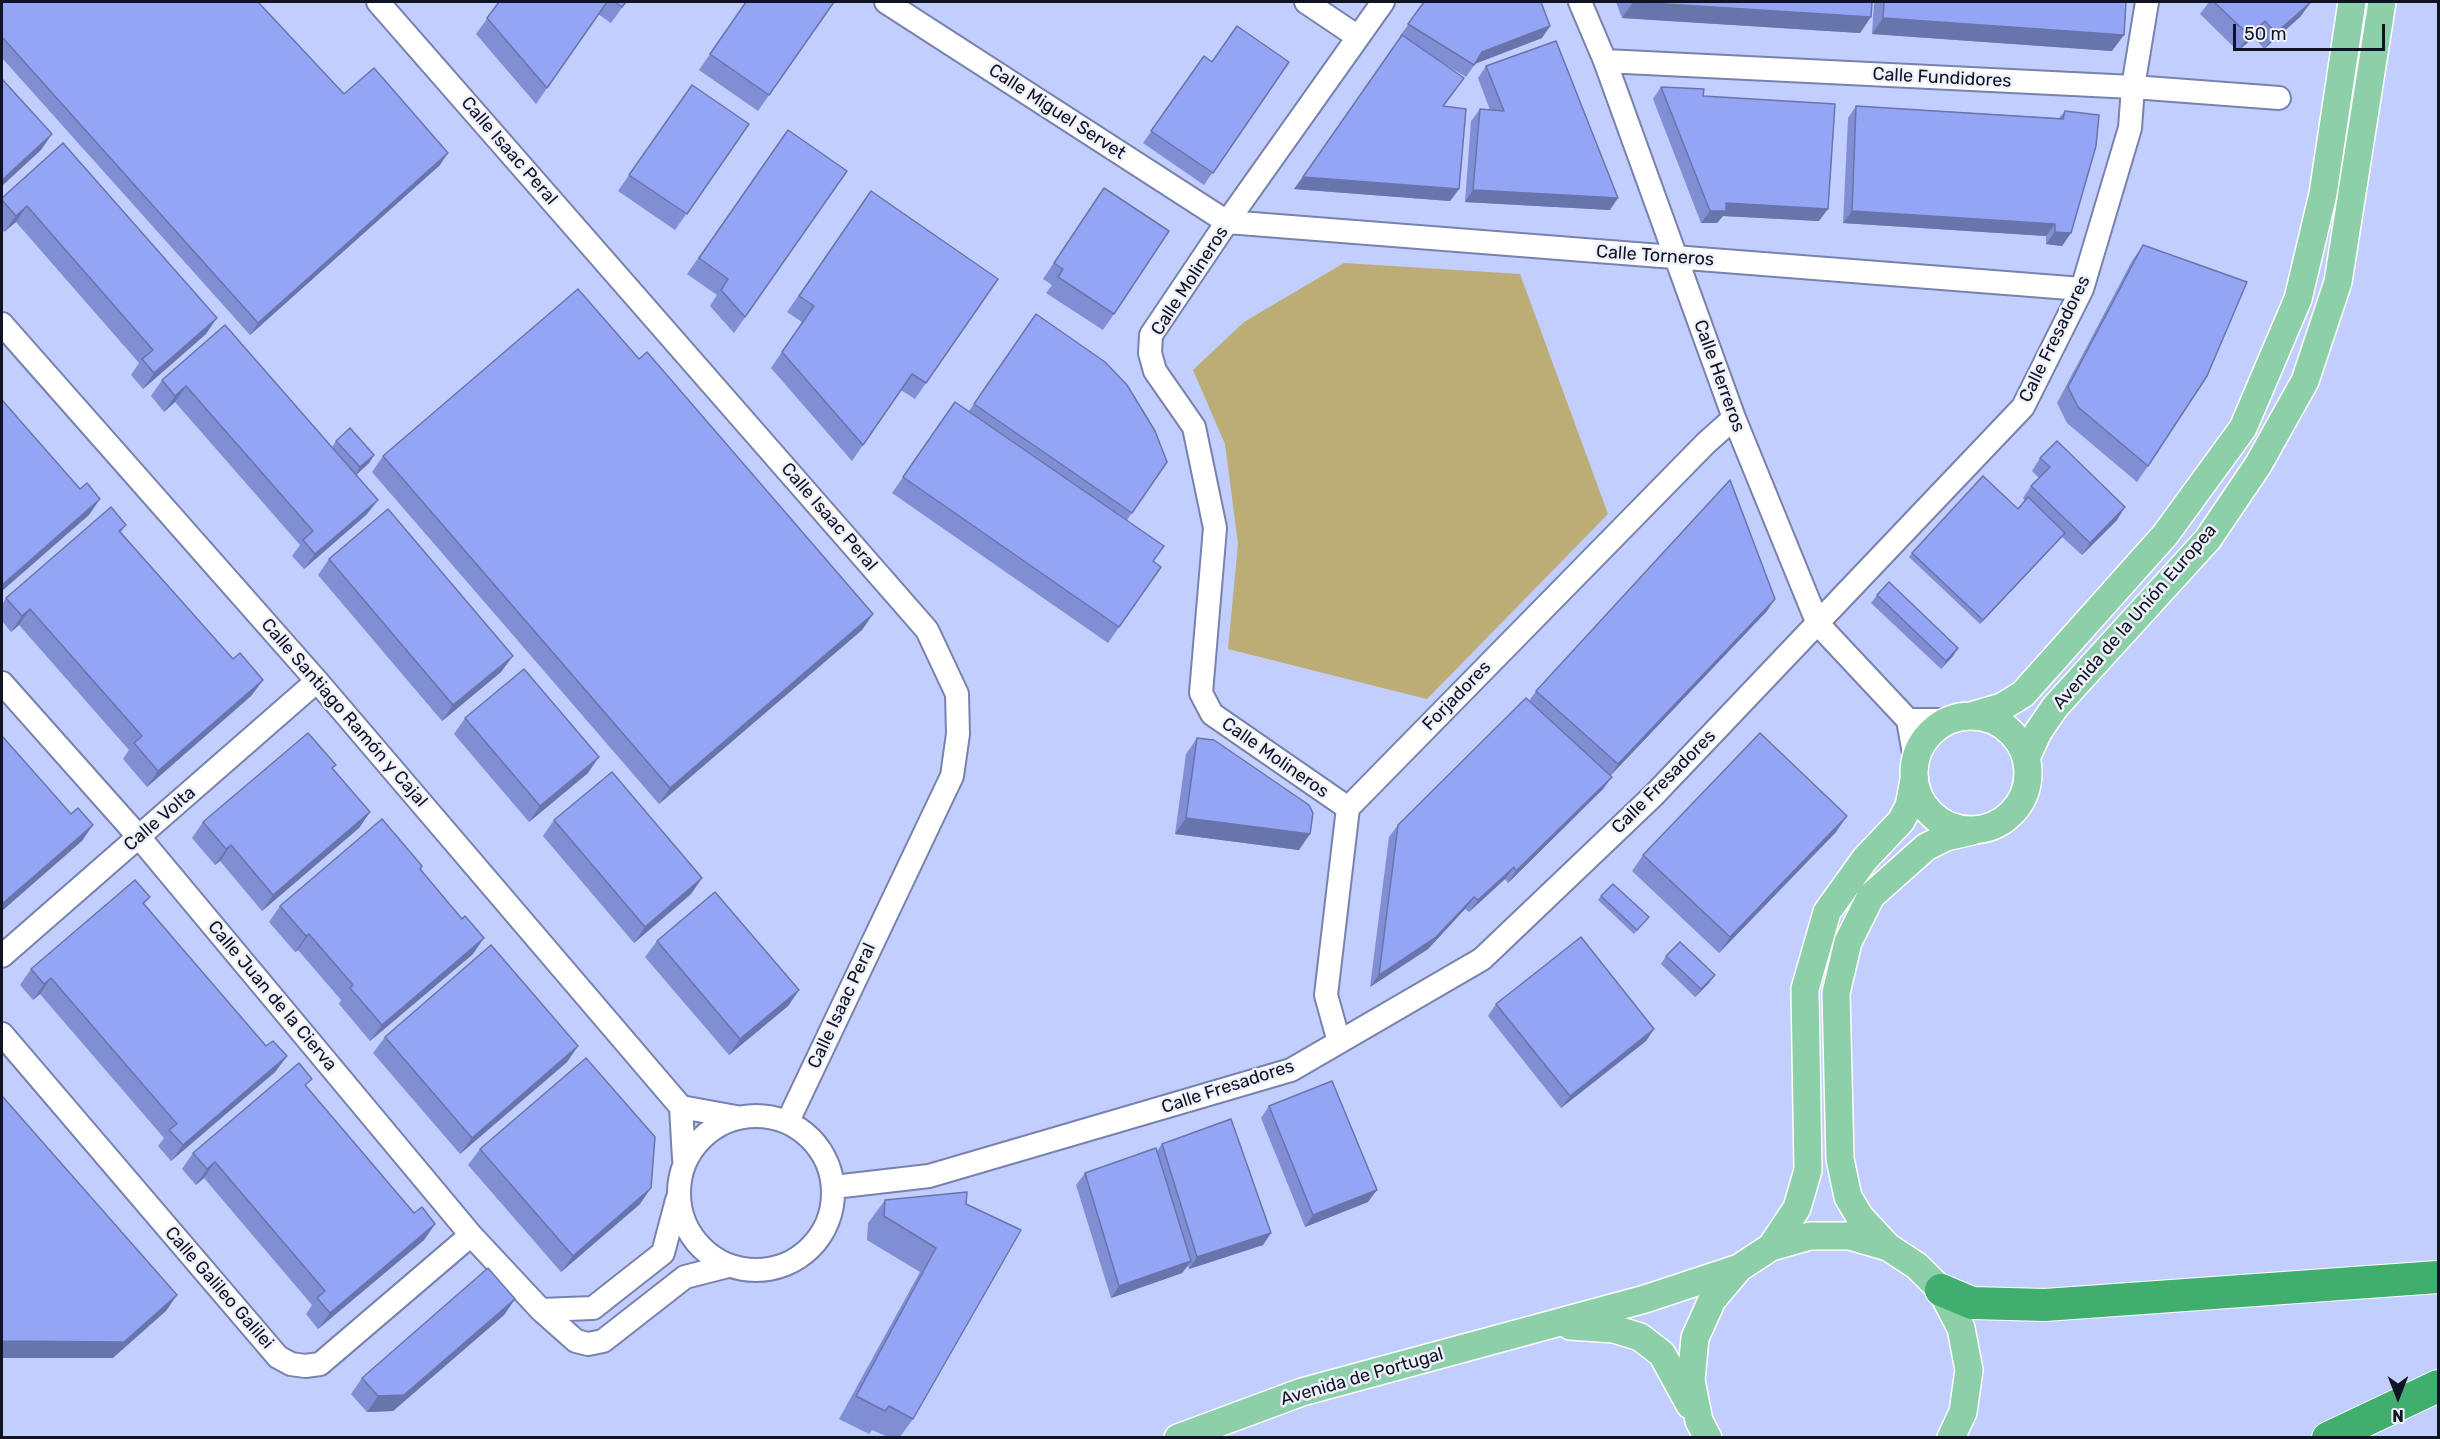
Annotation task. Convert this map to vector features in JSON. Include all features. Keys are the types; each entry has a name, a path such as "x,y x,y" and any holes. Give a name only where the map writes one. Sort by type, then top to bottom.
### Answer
{"highway":[{"path":"1941,1290 1972,1303 2045,1305 2439,1277"},
{"path":"2328,1437 2439,1386"}],"main road":[{"name":"Avenida de la Unión Europea","path":"1960,718 2002,707 2023,694 2165,535 2243,428 2298,299 2323,194 2352,2"},
{"name":"Avenida de la Unión Europea","path":"2027,756 2038,732 2055,707 2208,539 2258,465 2305,381 2338,282 2382,2"},
{"path":"1771,1247 1797,1208 1808,1170 1805,989 1827,912 1865,859 1901,821 1909,806 1915,770 1923,742 1935,729 1960,718 1985,717 2011,731 2027,756 2028,786 2022,801 2001,823 1987,829 1946,837 1926,847 1871,896 1848,942 1836,993 1840,1159 1848,1197 1860,1217 1888,1247 1917,1266 1941,1290 1961,1328 1969,1370 1963,1412 1951,1437"},
{"path":"1915,770 1920,800 1933,817 1951,828 1972,831"},
{"path":"1704,1429 1691,1380 1695,1338 1712,1300 1739,1268 1771,1247 1810,1236 1850,1236 1888,1247"},
{"name":"Avenida de Portugal","path":"1178,1437 1302,1392 1645,1299 1739,1268"},
{"name":"Avenida de Portugal","path":"1548,1325 1614,1329 1640,1337 1662,1354 1704,1429"}],"street":[{"name":"Calle Isaac Peral","path":"378,2 927,630 957,694 958,734 952,776 788,1121"},
{"name":"Calle Miguel Servet","path":"886,2 1227,222"},
{"path":"1306,2 1358,37"},
{"name":"Calle Molineros","path":"1348,808 1212,714 1201,693 1215,528 1194,427 1155,371 1150,353 1151,335 1227,222 1383,2"},
{"name":"Calle Herreros","path":"1580,2 1605,61 1734,418 1818,624 1908,720"},
{"name":"Calle Fresadores","path":"834,1186 929,1176 1291,1070 1482,959 1654,795 2023,407 2082,289 2130,128 2133,87 2147,2"},
{"name":"Calle Fundidores","path":"1605,61 2133,87 2279,98"},
{"name":"Calle Torneros","path":"1227,222 2082,289"},
{"name":"Calle Santiago Ramón y Cajal","path":"2,324 317,681 681,1107"},
{"name":"Forjadores","path":"1348,808 1706,443 1734,418"},
{"name":"Calle Volta","path":"2,956 317,681"},
{"name":"Calle Juan de la Cierva","path":"2,683 139,837 471,1235 541,1310"},
{"path":"1915,770 1908,720 1960,718"},
{"path":"1339,1042 1326,995 1348,808"},
{"name":"Calle Galileo Galilei","path":"2,1034 278,1357 291,1364 305,1366 320,1364 471,1235"},
{"path":"681,1107 736,1117 788,1121 821,1148 834,1186 828,1222 807,1252 773,1269 728,1266 685,1277 603,1341 588,1344 576,1341 541,1310 593,1308 663,1253 677,1200 684,1159 681,1107"},
{"path":"684,1159 703,1134 736,1117"},
{"path":"677,1200 695,1242 728,1266"}],"shaded area":[{"path":"1344,263 1520,274 1608,514 1427,699 1228,649 1238,544 1225,444 1193,370 1244,322"}],"building":[{"path":"2,2 258,2 344,94 374,68 448,153 258,323 2,37"},
{"path":"499,2 607,2 547,88 487,18"},
{"path":"615,2 626,2 622,7"},
{"path":"746,2 834,2 769,95 710,54"},
{"path":"1424,2 1541,2 1550,26 1482,52 1474,65 1408,24"},
{"path":"1633,2 1872,2 1871,17"},
{"path":"1884,2 2126,2 2124,35 1883,18"},
{"path":"2214,2 2311,2 2276,33 2265,21 2249,35"},
{"path":"1237,26 1289,62 1213,173 1151,131 1204,56 1212,62"},
{"path":"1402,35 1464,78 1443,106 1466,109 1459,189 1303,177"},
{"path":"1556,41 1618,198 1473,190 1480,109 1504,111 1486,66"},
{"path":"2,79 52,134 2,180"},
{"path":"692,85 749,124 687,214 629,175"},
{"path":"1661,87 1704,89 1703,96 1835,104 1828,209 1726,203 1726,211 1710,211"},
{"path":"1856,106 2063,119 2065,111 2099,115 2096,146 2071,233 2055,232 2055,224 1852,211"},
{"path":"788,130 847,171 745,317 721,290 728,279 699,258"},
{"path":"63,143 217,318 154,373 142,359 153,350 27,206 16,216 2,200"},
{"path":"1104,188 1169,231 1114,314 1058,277 1063,269 1054,263"},
{"path":"871,191 998,279 926,383 912,374 863,445 782,352 814,306 799,296"},
{"path":"2143,245 2247,282 2207,376 2148,466 2078,407 2068,387"},
{"path":"578,289 639,359 647,352 873,614 670,788 383,456"},
{"path":"1036,314 1105,362 1127,385 1155,431 1167,462 1132,513 974,404"},
{"path":"225,325 378,500 315,554 303,540 313,531 186,386 175,396 162,380"},
{"path":"2,400 80,489 87,483 100,499 2,585"},
{"path":"955,402 1164,546 1153,561 1161,567 1119,627 903,477"},
{"path":"350,428 374,455 360,467 336,441"},
{"path":"2057,441 2125,507 2090,543 2031,486 2050,467 2040,458"},
{"path":"1983,476 2018,509 2028,497 2065,533 1983,620 1912,553"},
{"path":"1730,480 1775,599 1618,764 1536,691"},
{"path":"111,507 126,525 119,531 233,659 240,653 263,680 158,771 134,743 142,736 30,609 22,616 6,598"},
{"path":"388,509 513,656 453,705 329,559"},
{"path":"1889,582 1958,648 1946,661 1877,595"},
{"path":"524,669 599,757 540,806 465,718"},
{"path":"1526,698 1612,777 1516,871 1514,867 1478,900 1474,897 1436,937 1379,975 1398,825"},
{"path":"308,733 336,765 332,768 370,812 273,895 231,845 226,849 203,822"},
{"path":"1760,733 1847,816 1730,937 1643,855"},
{"path":"2,736 71,814 78,808 93,825 2,904"},
{"path":"1197,738 1214,740 1309,805 1313,813 1310,834 1186,818"},
{"path":"612,772 702,878 645,927 554,820"},
{"path":"382,819 422,866 420,869 462,919 465,916 484,938 382,1025 350,988 353,985 309,934 306,936 280,906"},
{"path":"135,880 150,897 143,903 266,1046 273,1041 287,1056 183,1145 169,1130 177,1124 51,978 44,984 31,969"},
{"path":"1613,884 1649,917 1637,930 1601,896"},
{"path":"715,892 799,990 740,1039 657,941"},
{"path":"1581,937 1654,1029 1570,1096 1496,1004"},
{"path":"1680,942 1715,975 1701,989 1666,956"},
{"path":"491,945 578,1046 472,1138 385,1037"},
{"path":"586,1058 655,1137 651,1188 573,1256 480,1149"},
{"path":"299,1063 312,1079 305,1085 414,1213 422,1207 435,1224 330,1313 317,1298 325,1291 215,1162 207,1169 193,1153"},
{"path":"1332,1081 1377,1190 1313,1215 1269,1106"},
{"path":"2,1096 177,1295 124,1342 2,1341"},
{"path":"1231,1119 1271,1233 1197,1257 1162,1144"},
{"path":"1156,1148 1191,1261 1119,1286 1085,1173"},
{"path":"967,1192 966,1204 1021,1230 913,1419 889,1406 885,1411 856,1396 936,1248 884,1216 885,1200"},
{"path":"488,1268 515,1299 404,1395 378,1396 362,1378"}]}
